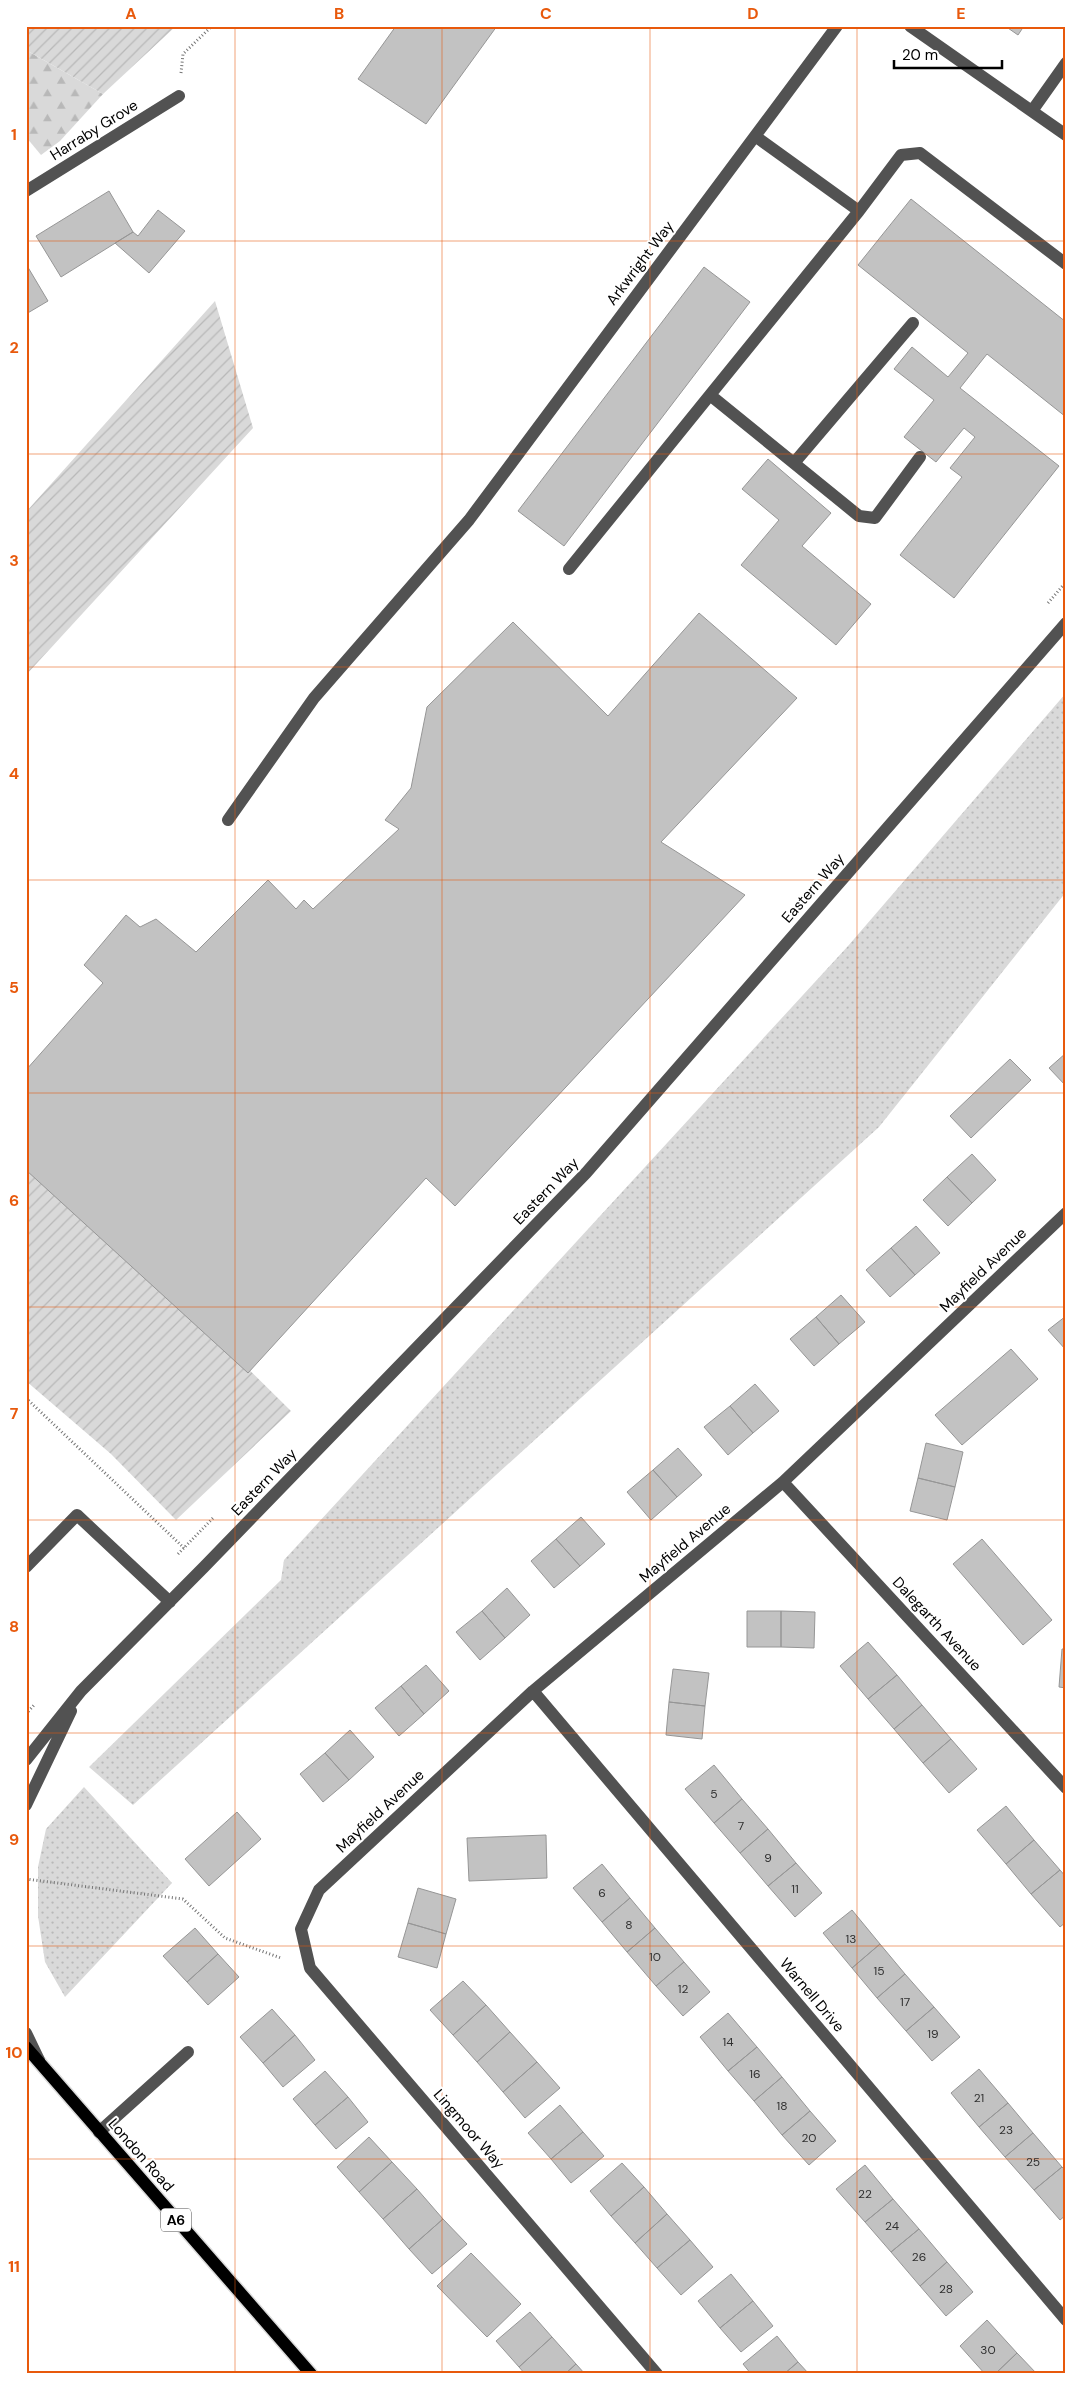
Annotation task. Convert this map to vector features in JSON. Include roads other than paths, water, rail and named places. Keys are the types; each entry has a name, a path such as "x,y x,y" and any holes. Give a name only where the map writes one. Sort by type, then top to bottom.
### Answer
{"main road":[{"name":"London Road","path":"26,2048 311,2374"}],"street":[{"name":"Arkwright Way","path":"228,820 314,698 469,520 837,26"},
{"path":"910,26 1066,135"},
{"path":"1032,111 1066,63"},
{"name":"Harraby Grove","path":"26,191 179,96"},
{"path":"755,136 860,211"},
{"path":"569,570 860,211 901,155 920,153 1066,264"},
{"path":"794,464 913,323"},
{"path":"710,395 859,516 875,518 920,458"},
{"name":"Eastern Way","path":"26,1760 81,1691 204,1568 586,1173 1066,623"},
{"name":"Mayfield Avenue","path":"319,1890 533,1692 784,1482 1066,1213"},
{"name":"Dalegarth Avenue","path":"784,1482 1066,1788"},
{"path":"26,1567 77,1515 170,1602"},
{"path":"26,1805 81,1691"},
{"name":"Warnell Drive","path":"533,1692 1066,2320"},
{"name":"Lingmoor Way","path":"319,1890 301,1929 310,1968 657,2374"},
{"path":"26,2032 42,2066"},
{"path":"99,2132 188,2052"}]}
